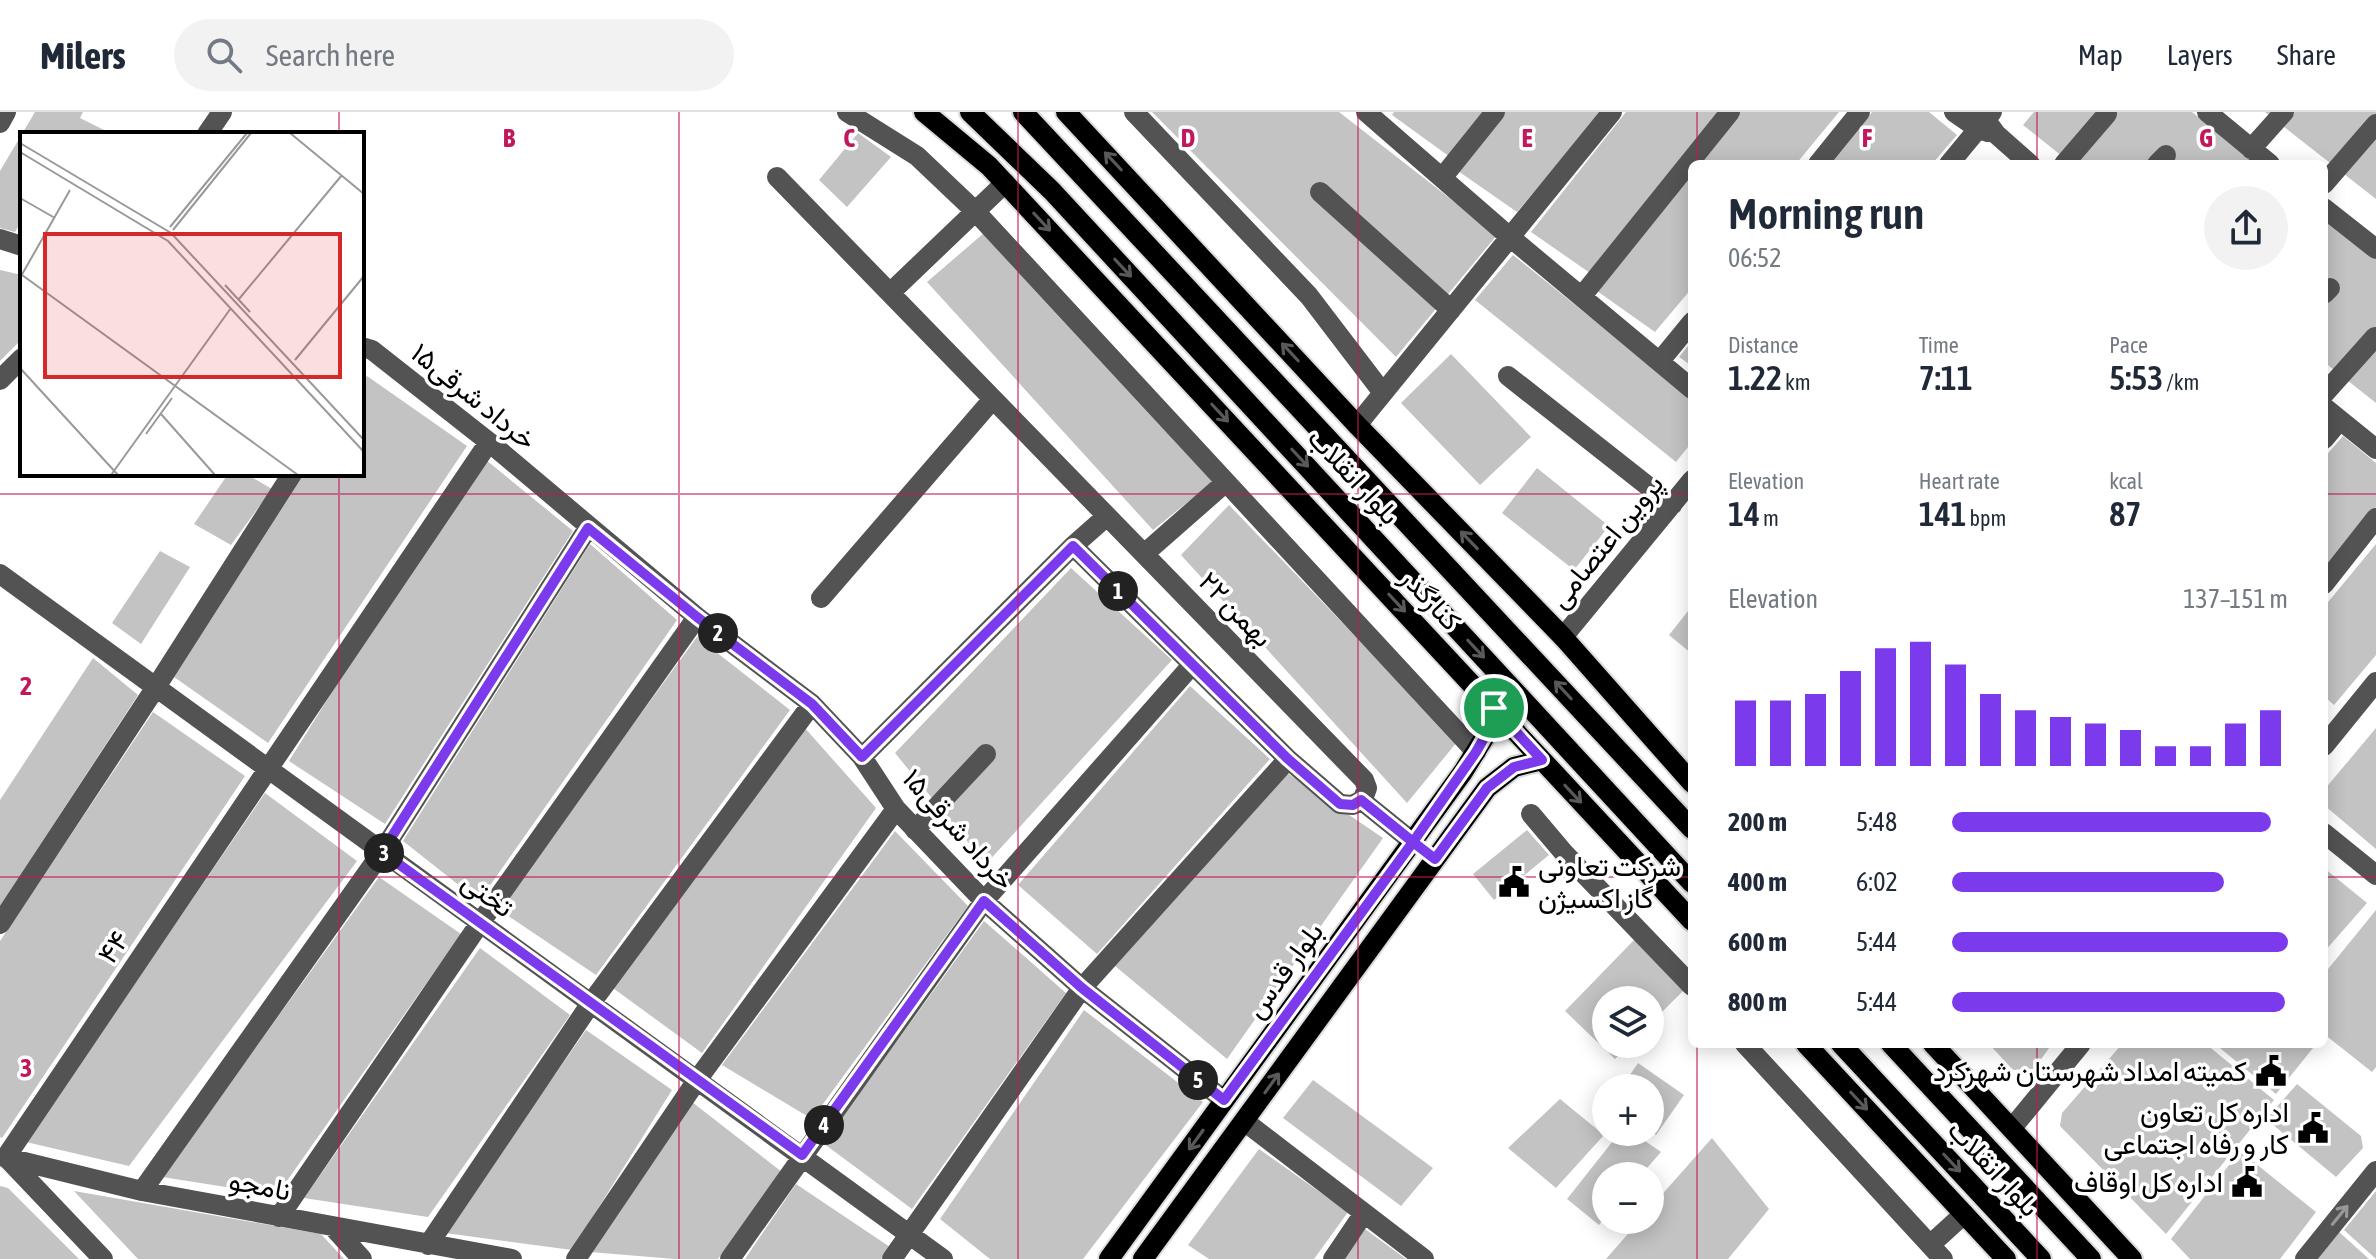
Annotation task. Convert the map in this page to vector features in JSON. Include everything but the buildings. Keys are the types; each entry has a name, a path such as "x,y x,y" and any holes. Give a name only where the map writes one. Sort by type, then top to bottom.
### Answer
{"main road":[{"name":"کنارگذر","path":"924,112 989,166 1688,917"},
{"name":"بلوار انقلاب","path":"970,112 1052,191 1688,879"},
{"name":"بلوار انقلاب","path":"1023,112 1688,825"},
{"path":"1066,112 1357,425 1563,637 1688,778"},
{"path":"1169,318 1195,294"},
{"path":"1344,545 1364,527"},
{"name":"بلوار قدس","path":"1109,1259 1476,752 1494,708"},
{"name":"بلوار قدس","path":"1143,1259 1487,788 1514,767 1542,760"},
{"path":"1413,842 1435,859"},
{"path":"1675,902 1688,887"},
{"path":"1810,1048 2006,1259"},
{"name":"بلوار انقلاب","path":"1845,1048 2041,1259"},
{"name":"بلوار انقلاب","path":"1895,1048 2091,1259"},
{"path":"1937,1048 2132,1259"},
{"path":"1982,1233 1998,1213"}],"street":[{"path":"0,123 6,112"},
{"path":"208,132 222,112"},
{"path":"847,112 917,156 976,212 1476,752"},
{"path":"1134,112 1309,296 1383,393"},
{"path":"1367,112 1511,238 1688,386"},
{"path":"1442,178 1495,112"},
{"path":"1357,425 1612,112"},
{"path":"1691,160 1730,112"},
{"path":"1821,160 1860,112"},
{"path":"1954,112 1986,121 2026,160"},
{"path":"2207,112 2265,160"},
{"path":"2251,149 2284,112"},
{"path":"2067,160 2107,114"},
{"path":"1952,160 1986,121"},
{"path":"2328,179 2376,124"},
{"path":"1582,296 1688,164"},
{"name":"۲۲ بهمن","path":"777,177 1364,780 1367,788 1361,800"},
{"path":"890,293 1005,183"},
{"path":"1320,192 1451,310"},
{"path":"2328,211 2373,239"},
{"path":"0,239 20,245"},
{"path":"1660,361 1688,327"},
{"path":"2328,390 2375,337"},
{"name":"۱۵خرداد شرقی","path":"365,354 489,442 697,617 812,704 862,757 896,809 984,901 1082,988 1224,1100"},
{"path":"0,380 20,360"},
{"path":"1508,376 1672,505"},
{"path":"821,598 993,399"},
{"path":"2332,413 2374,444"},
{"name":"۴۴","path":"3,1157 489,442"},
{"path":"0,924 291,476"},
{"path":"1144,554 1226,482"},
{"name":"پروین اعتصامی","path":"1563,637 1688,485"},
{"path":"862,757 1073,546 1107,516"},
{"path":"2328,579 2376,518"},
{"path":"142,1191 382,852 588,528"},
{"path":"1073,546 1288,759 1340,804 1353,805 1361,800 1413,842"},
{"name":"تختی","path":"0,574 943,1259"},
{"path":"279,1217 480,923 697,617"},
{"path":"730,1259 984,901 1192,665"},
{"path":"2332,719 2376,682"},
{"path":"428,1245 591,1003 812,704"},
{"path":"915,830 986,754"},
{"path":"892,1259 1082,988 1288,759"},
{"path":"576,1259 697,1080 896,809"},
{"path":"1531,814 1564,853 1688,982"},
{"path":"2328,836 2376,875"},
{"path":"1749,1048 1936,1252 1964,1214"},
{"path":"2012,1128 2078,1048"},
{"path":"1244,1121 1424,1259"},
{"path":"3,1157 103,1259"},
{"name":"نامجو","path":"3,1157 142,1191 512,1259"},
{"path":"2305,1259 2376,1171"},
{"path":"1333,1259 1364,1213"},
{"path":"334,1228 362,1259"}],"place":[{"name":"شرکت تعاونی گاز اکسیژن","path":"1514,882"},
{"name":"کمیته امداد شهرستان شهرکرد","path":"2271,1071"},
{"name":"اداره کل تعاون کار و رفاه اجتماعی","path":"2313,1128"},
{"name":"اداره کل اوقاف","path":"2247,1182"}],"route":[{"path":"1494,708 1476,752 1413,842 1361,800 1353,805 1340,804 1288,759 1073,546 862,757 812,704 697,617 588,528 382,852 802,1155 984,901 1082,988 1224,1100 1413,842 1435,859 1487,788 1514,767 1542,760 1494,708"}]}
